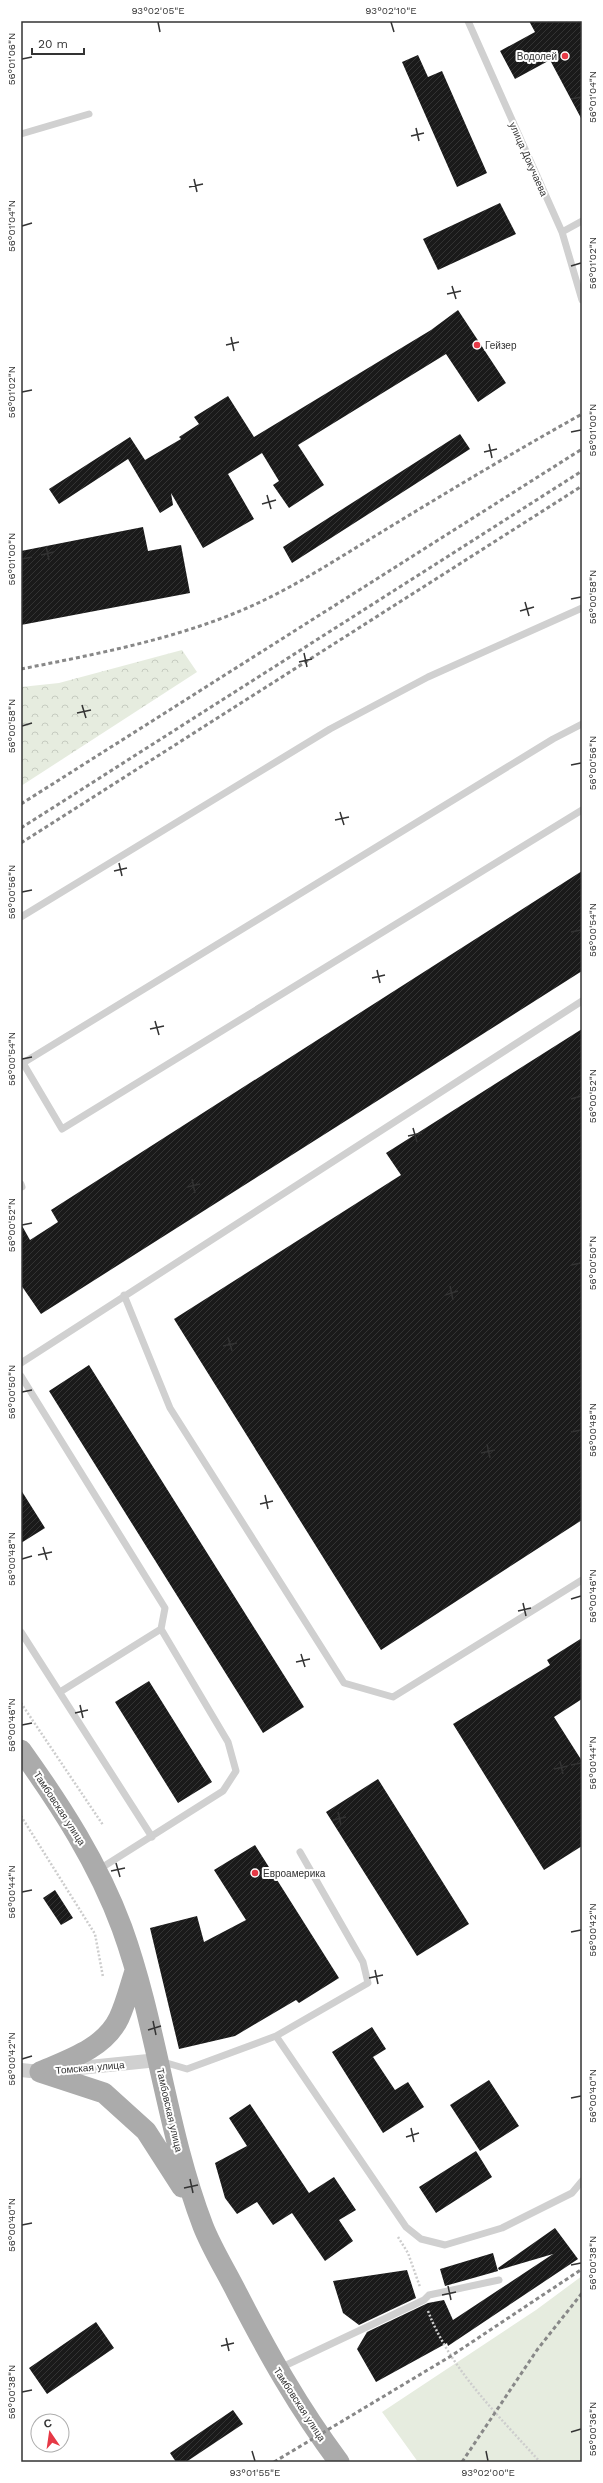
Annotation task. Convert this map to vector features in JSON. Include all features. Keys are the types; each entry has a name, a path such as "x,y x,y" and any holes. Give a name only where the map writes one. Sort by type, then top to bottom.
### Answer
{"main road":[{"name":"Тамбовская улица","path":"21,1750 71,1822 98,1870 122,1929 135,1971 158,2060 174,2135 203,2227 277,2370 339,2462"},
{"path":"30,2071 80,2055 107,2035 119,2018 135,1971"},
{"path":"30,2071 104,2093 146,2131 177,2178 203,2227"}],"street":[{"name":"Томская улица","path":"30,2071 158,2060"}],"lane":[{"name":"улица Докучаева","path":"468,21 562,232 582,300"},
{"path":"21,134 89,114"},
{"path":"562,232 582,221"},
{"path":"21,917 330,729 428,677 582,608"},
{"path":"582,724 546,744 23,1063 62,1129 582,810"},
{"path":"21,1363 124,1295 582,1001"},
{"path":"124,1295 170,1408 344,1683 393,1697 582,1580"},
{"path":"21,1376 165,1608 161,1629 228,1742 236,1771 223,1791 98,1870"},
{"path":"60,1692 161,1629"},
{"path":"21,1632 152,1837"},
{"path":"158,2060 188,2069 276,2036 368,1982 363,1962 300,1852"},
{"path":"276,2036 406,2228 420,2239 445,2245 502,2228 572,2193 582,2181"},
{"path":"277,2370 424,2300 429,2294 499,2280"}],"path":[{"path":"21,1703 103,1825"},
{"path":"21,1816 95,1934 103,1977"},
{"path":"395,2233 408,2253 437,2333 450,2356 540,2462"}],"green space":[{"path":"182,650 197,672 21,786 21,687 59,683"},
{"path":"582,2276 582,2462 418,2462 382,2412 536,2310"}],"building":[{"name":"Водолей","path":"529,21 582,21 582,120 550,60 515,79 500,51 535,32"},
{"path":"418,55 428,77 442,71 487,173 457,187 402,62"},
{"path":"500,203 516,234 438,270 423,239"},
{"path":"458,310 506,383 478,402 446,354 298,445 324,485 289,508 273,485 279,481 262,453 228,474 254,519 203,548 171,493 173,505 160,513 128,459 59,504 49,489 130,437 145,460 181,439 179,437 199,424 194,417 228,396 254,437 431,330"},
{"path":"460,434 470,449 292,563 283,547"},
{"path":"143,527 148,551 181,545 190,593 21,625 21,551"},
{"path":"582,871 582,971 41,1314 21,1285 21,1224 30,1240 58,1222 51,1210"},
{"path":"582,1029 582,1520 381,1650 174,1319 401,1175 386,1153"},
{"path":"89,1365 304,1707 263,1733 49,1391"},
{"path":"21,1490 45,1528 21,1543"},
{"path":"582,1638 582,1699 554,1717 582,1761 582,1846 544,1870 453,1724 550,1665 547,1660"},
{"path":"149,1681 212,1782 178,1803 115,1702"},
{"path":"378,1779 469,1924 417,1956 326,1812"},
{"path":"255,1845 339,1978 299,2003 296,2000 235,2036 179,2049 150,1928 197,1916 204,1942 246,1920 214,1870"},
{"path":"55,1890 73,1918 61,1925 43,1898"},
{"path":"372,2027 386,2049 373,2057 395,2090 408,2082 424,2107 383,2133 332,2052"},
{"path":"489,2080 519,2126 480,2151 450,2105"},
{"path":"250,2104 309,2193 334,2177 356,2210 339,2220 353,2241 325,2261 292,2213 273,2225 257,2202 237,2214 225,2198 215,2163 247,2146 229,2118"},
{"path":"476,2151 492,2177 436,2213 419,2187"},
{"path":"555,2228 578,2259 448,2346 447,2343 376,2382 357,2349 367,2332 428,2303 444,2300 453,2320 553,2254 499,2270 498,2268"},
{"path":"493,2253 498,2271 445,2286 440,2269"},
{"path":"407,2270 416,2298 359,2325 343,2313 333,2281"},
{"path":"96,2322 114,2348 47,2394 29,2368"},
{"path":"233,2410 243,2424 186,2462 176,2462 170,2453"}],"railway":[{"path":"21,669 107,651 164,637 220,619 247,608 281,592 315,573 430,502 582,414"},
{"path":"21,804 582,449"},
{"path":"21,828 582,471"},
{"path":"21,843 582,486"},
{"path":"274,2462 451,2356 582,2269"},
{"path":"462,2462 537,2350 582,2293"}],"place":[{"name":"Водолей","path":"565,56"},
{"name":"Гейзер","path":"477,345"},
{"name":"Евроамерика","path":"255,1873"}]}
